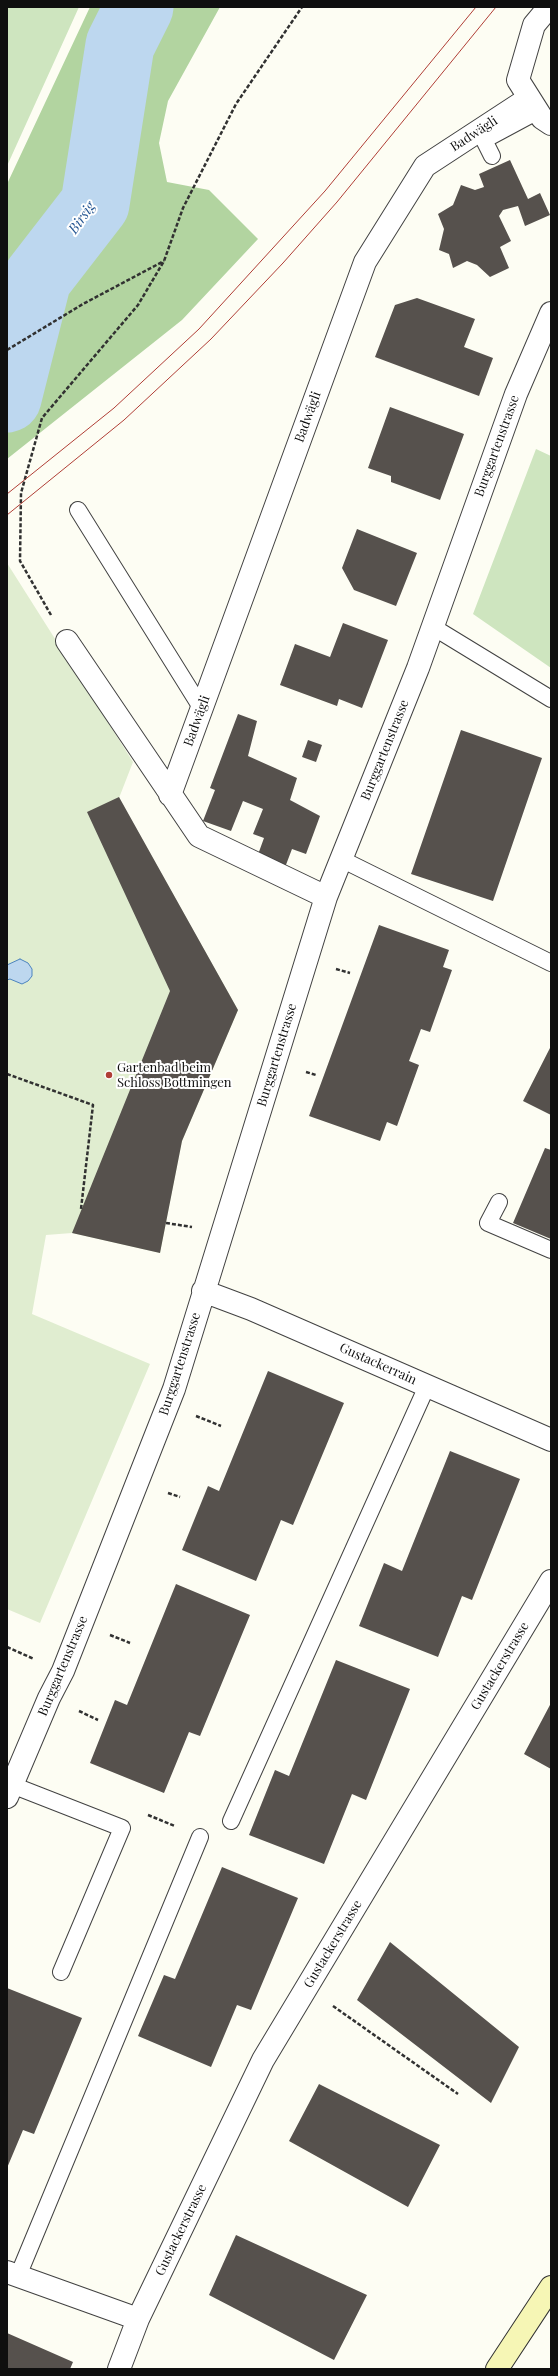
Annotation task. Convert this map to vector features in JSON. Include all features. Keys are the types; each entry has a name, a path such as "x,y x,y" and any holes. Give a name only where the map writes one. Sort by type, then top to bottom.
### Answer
{"main road":[{"path":"497,2369 551,2287"}],"street":[{"path":"539,111 518,80 534,25 549,7"},
{"name":"Badwägli","path":"170,795 365,262 425,166 539,111"},
{"name":"Burggartenstrasse","path":"10,1791 65,1664 174,1390 203,1291 326,897 418,668 516,394 551,313"},
{"path":"67,641 199,836 326,897"},
{"name":"Gustackerrain","path":"203,1291 251,1309 551,1440"},
{"name":"Gustackerstrasse","path":"119,2369 138,2319 262,2060 551,1581"},
{"path":"12,2274 138,2319"}],"lane":[{"path":"492,156 484,140 539,111"},
{"path":"78,510 202,709"},
{"path":"433,627 551,699"},
{"path":"341,859 551,963"},
{"path":"499,1202 488,1223 551,1250"},
{"path":"231,1821 427,1386"},
{"path":"10,1791 122,1828 61,1972"},
{"path":"12,2274 200,1837"}],"path":[{"path":"67,641 20,561 21,492 42,418 138,305 164,261 183,208 236,104 302,7"},
{"path":"7,350 83,304 164,261"},
{"path":"7,1074 93,1105 81,1209"},
{"path":"307,1987 458,2094"}],"green space":[{"path":"7,7 79,7 7,166"},
{"path":"90,7 220,7 168,101 159,143 167,182 209,190 258,239 182,320 7,459 7,184"},
{"path":"536,449 551,456 551,668 473,614"},
{"name":"Gartenbad beim Schloss Bottmingen","path":"7,563 133,762 119,798 238,1010 182,1141 160,1253 72,1233 46,1235 32,1314 150,1364 40,1623 7,1609"}],"water":[{"path":"20,959 28,963 32,969 32,976 28,981 22,984 10,979 7,980 7,965"}],"building":[{"path":"510,160 528,199 540,193 550,215 525,226 518,206 503,210 499,216 511,241 500,247 509,268 490,277 477,265 467,261 453,268 449,254 439,250 444,229 438,214 453,205 461,185 475,190 484,187 479,174"},
{"path":"417,298 475,319 464,347 493,358 479,396 375,357 395,305"},
{"path":"390,407 464,434 440,500 391,482 391,476 368,468"},
{"path":"357,529 417,553 396,606 354,590 342,568"},
{"path":"343,623 388,640 362,708 339,699 337,706 280,685 295,644 330,657"},
{"path":"238,714 257,721 248,756 297,778 290,800 320,816 306,854 292,849 284,870 256,860 264,838 253,834 263,809 243,801 231,831 203,821 215,790 210,788"},
{"path":"461,730 542,758 493,901 411,874"},
{"path":"308,740 322,745 316,762 302,757"},
{"path":"119,797 238,1010 182,1141 160,1253 72,1233 170,991 87,812"},
{"path":"379,925 449,950 443,967 452,970 430,1032 421,1029 409,1061 419,1065 397,1126 387,1122 380,1141 309,1116"},
{"path":"551,1046 551,1115 523,1101"},
{"path":"545,1148 551,1150 551,1239 513,1223"},
{"path":"268,1371 344,1403 293,1525 281,1520 256,1581 182,1550 208,1486 219,1491"},
{"path":"450,1451 520,1479 472,1600 462,1596 438,1657 359,1626 384,1563 402,1571"},
{"path":"176,1584 250,1615 200,1736 189,1732 164,1793 90,1763 115,1700 127,1705"},
{"path":"336,1660 410,1689 366,1800 352,1794 324,1864 249,1835 275,1770 289,1776"},
{"path":"551,1703 551,1769 524,1754"},
{"path":"222,1867 298,1898 251,2010 237,2005 211,2067 138,2036 164,1975 175,1979"},
{"path":"390,1942 519,2047 491,2103 357,2000"},
{"path":"7,1988 82,2018 34,2134 23,2130 7,2168"},
{"path":"319,2084 440,2145 408,2207 289,2141"},
{"path":"236,2235 367,2295 334,2360 209,2295"},
{"path":"7,2333 73,2362 70,2369 7,2369"}],"waterway":[{"name":"Birsig","path":"7,398 37,279 95,204 120,45 139,7"}],"tram line":[{"path":"7,494 114,408 199,329 325,191 476,7"},
{"path":"7,515 124,420 211,339 283,263 337,202 496,7"}],"place":[{"name":"Gartenbad beim Schloss Bottmingen","path":"109,1075"}]}
